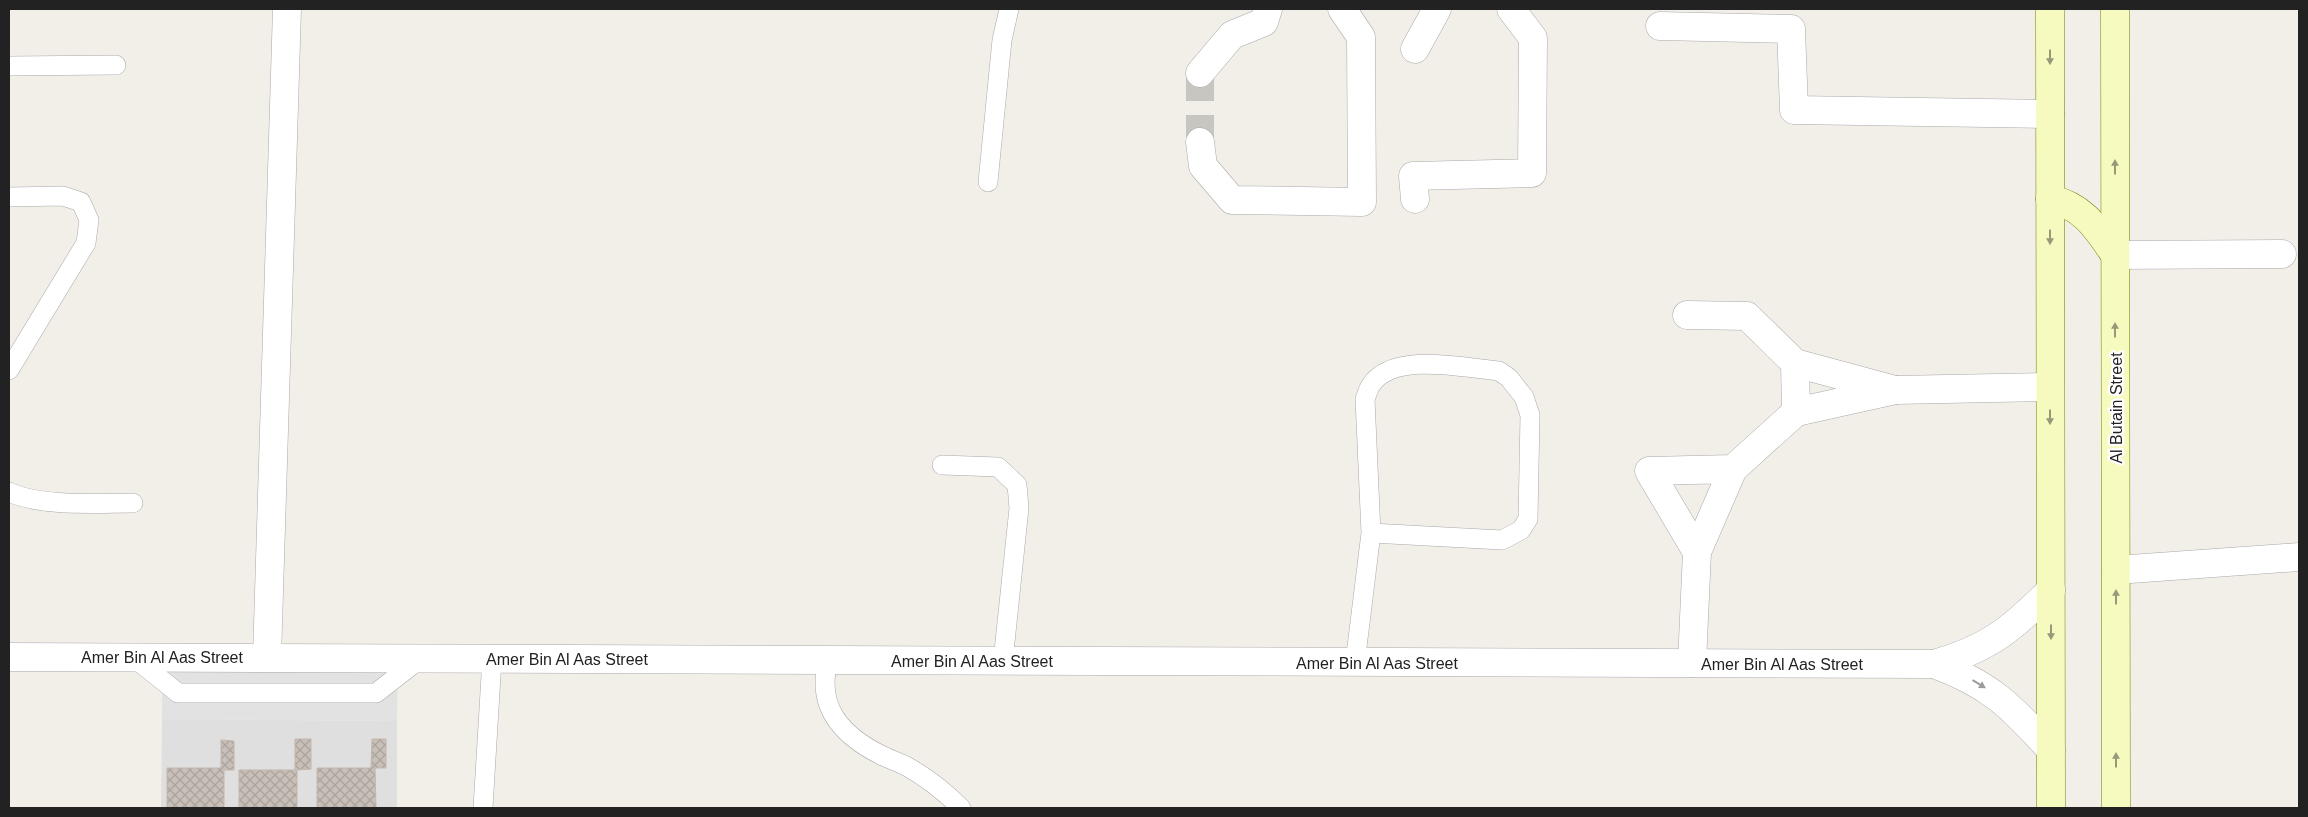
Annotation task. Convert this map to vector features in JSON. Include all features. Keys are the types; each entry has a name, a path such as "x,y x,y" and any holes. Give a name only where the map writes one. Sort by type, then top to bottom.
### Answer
{"street":[{"path":"267,657 286,9"},
{"path":"1200,73 1232,35 1264,22 1268,9"},
{"path":"1200,142 1203,166 1232,200 1362,202 1361,37 1342,9"},
{"path":"1415,49 1437,9"},
{"path":"1415,199 1413,176 1532,173 1532,38 1511,9"},
{"path":"2050,9 2051,808"},
{"name":"Al Butain Street","path":"2114,9 2116,808"},
{"path":"1660,26 1791,29 1794,110 2050,114"},
{"path":"2050,199 2062,201 2082,212 2098,229 2115,255 2282,254"},
{"path":"1687,315 1746,316 1795,363 1895,390"},
{"path":"1795,363 1796,412"},
{"path":"1692,663 1697,552 1733,469 1796,412 1895,390 2050,387"},
{"path":"1697,552 1649,471 1733,469"},
{"path":"2116,570 2299,557"},
{"name":"Amer Bin Al Aas Street","path":"9,657 1934,664 1972,652 1990,643 2022,620 2051,590"},
{"name":"Amer Bin Al Aas Street","path":"1934,664 1971,680 2005,702 2051,750"}],"lane":[{"path":"988,182 1002,40 1009,9"},
{"path":"9,66 116,65"},
{"path":"9,197 63,196 81,202 89,220 86,242 9,370"},
{"path":"1355,663 1371,533 1365,399 1371,384 1384,372 1409,363 1499,371 1509,378 1524,397 1530,415 1528,519 1521,530 1502,540 1371,533"},
{"path":"942,465 998,467 1017,485 1019,508 1003,661"},
{"path":"9,492 19,497 70,503 133,503"},
{"path":"133,657 178,693 376,693 422,658"},
{"path":"483,808 492,659"},
{"path":"828,661 825,674 827,701 834,717 844,731 880,755 905,766 928,780 961,808"}],"shaded area":[{"path":"162,663 398,667 397,721 162,719"},
{"path":"162,719 397,721 397,808 376,808 375,768 386,768 386,739 372,739 371,768 317,768 317,808 297,808 297,770 310,769 310,739 295,739 295,770 239,770 239,808 224,808 224,770 234,770 234,741 221,740 221,768 167,768 167,808 161,808"}],"building":[{"path":"295,739 311,739 311,769 297,770 297,808 239,808 239,770 295,770"},
{"path":"372,739 386,739 386,768 375,768 376,808 317,808 317,768 371,768"},
{"path":"221,740 234,741 234,770 224,770 224,808 167,808 167,768 221,768"}],"tunnel":[{"path":"1200,73 1200,142"}]}
